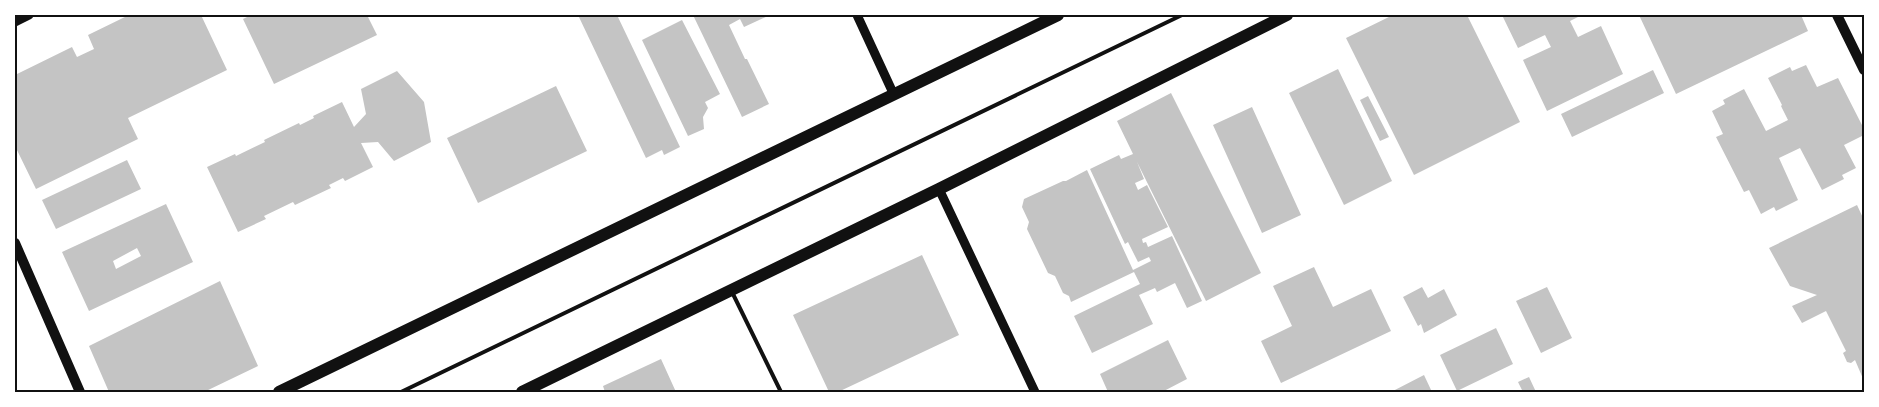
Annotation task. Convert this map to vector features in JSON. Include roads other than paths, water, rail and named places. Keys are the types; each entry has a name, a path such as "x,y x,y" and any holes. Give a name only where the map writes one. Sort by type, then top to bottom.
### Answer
{"main road":[{"path":"279,392 1058,15"},
{"path":"522,392 939,189 1287,15"},
{"path":"1837,15 1864,70"},
{"path":"15,243 80,392"}],"street":[{"path":"15,22 29,15"},
{"path":"857,15 894,95"},
{"path":"939,189 1035,392"}],"lane":[{"path":"401,392 1182,15"},
{"path":"731,290 781,392"}]}
